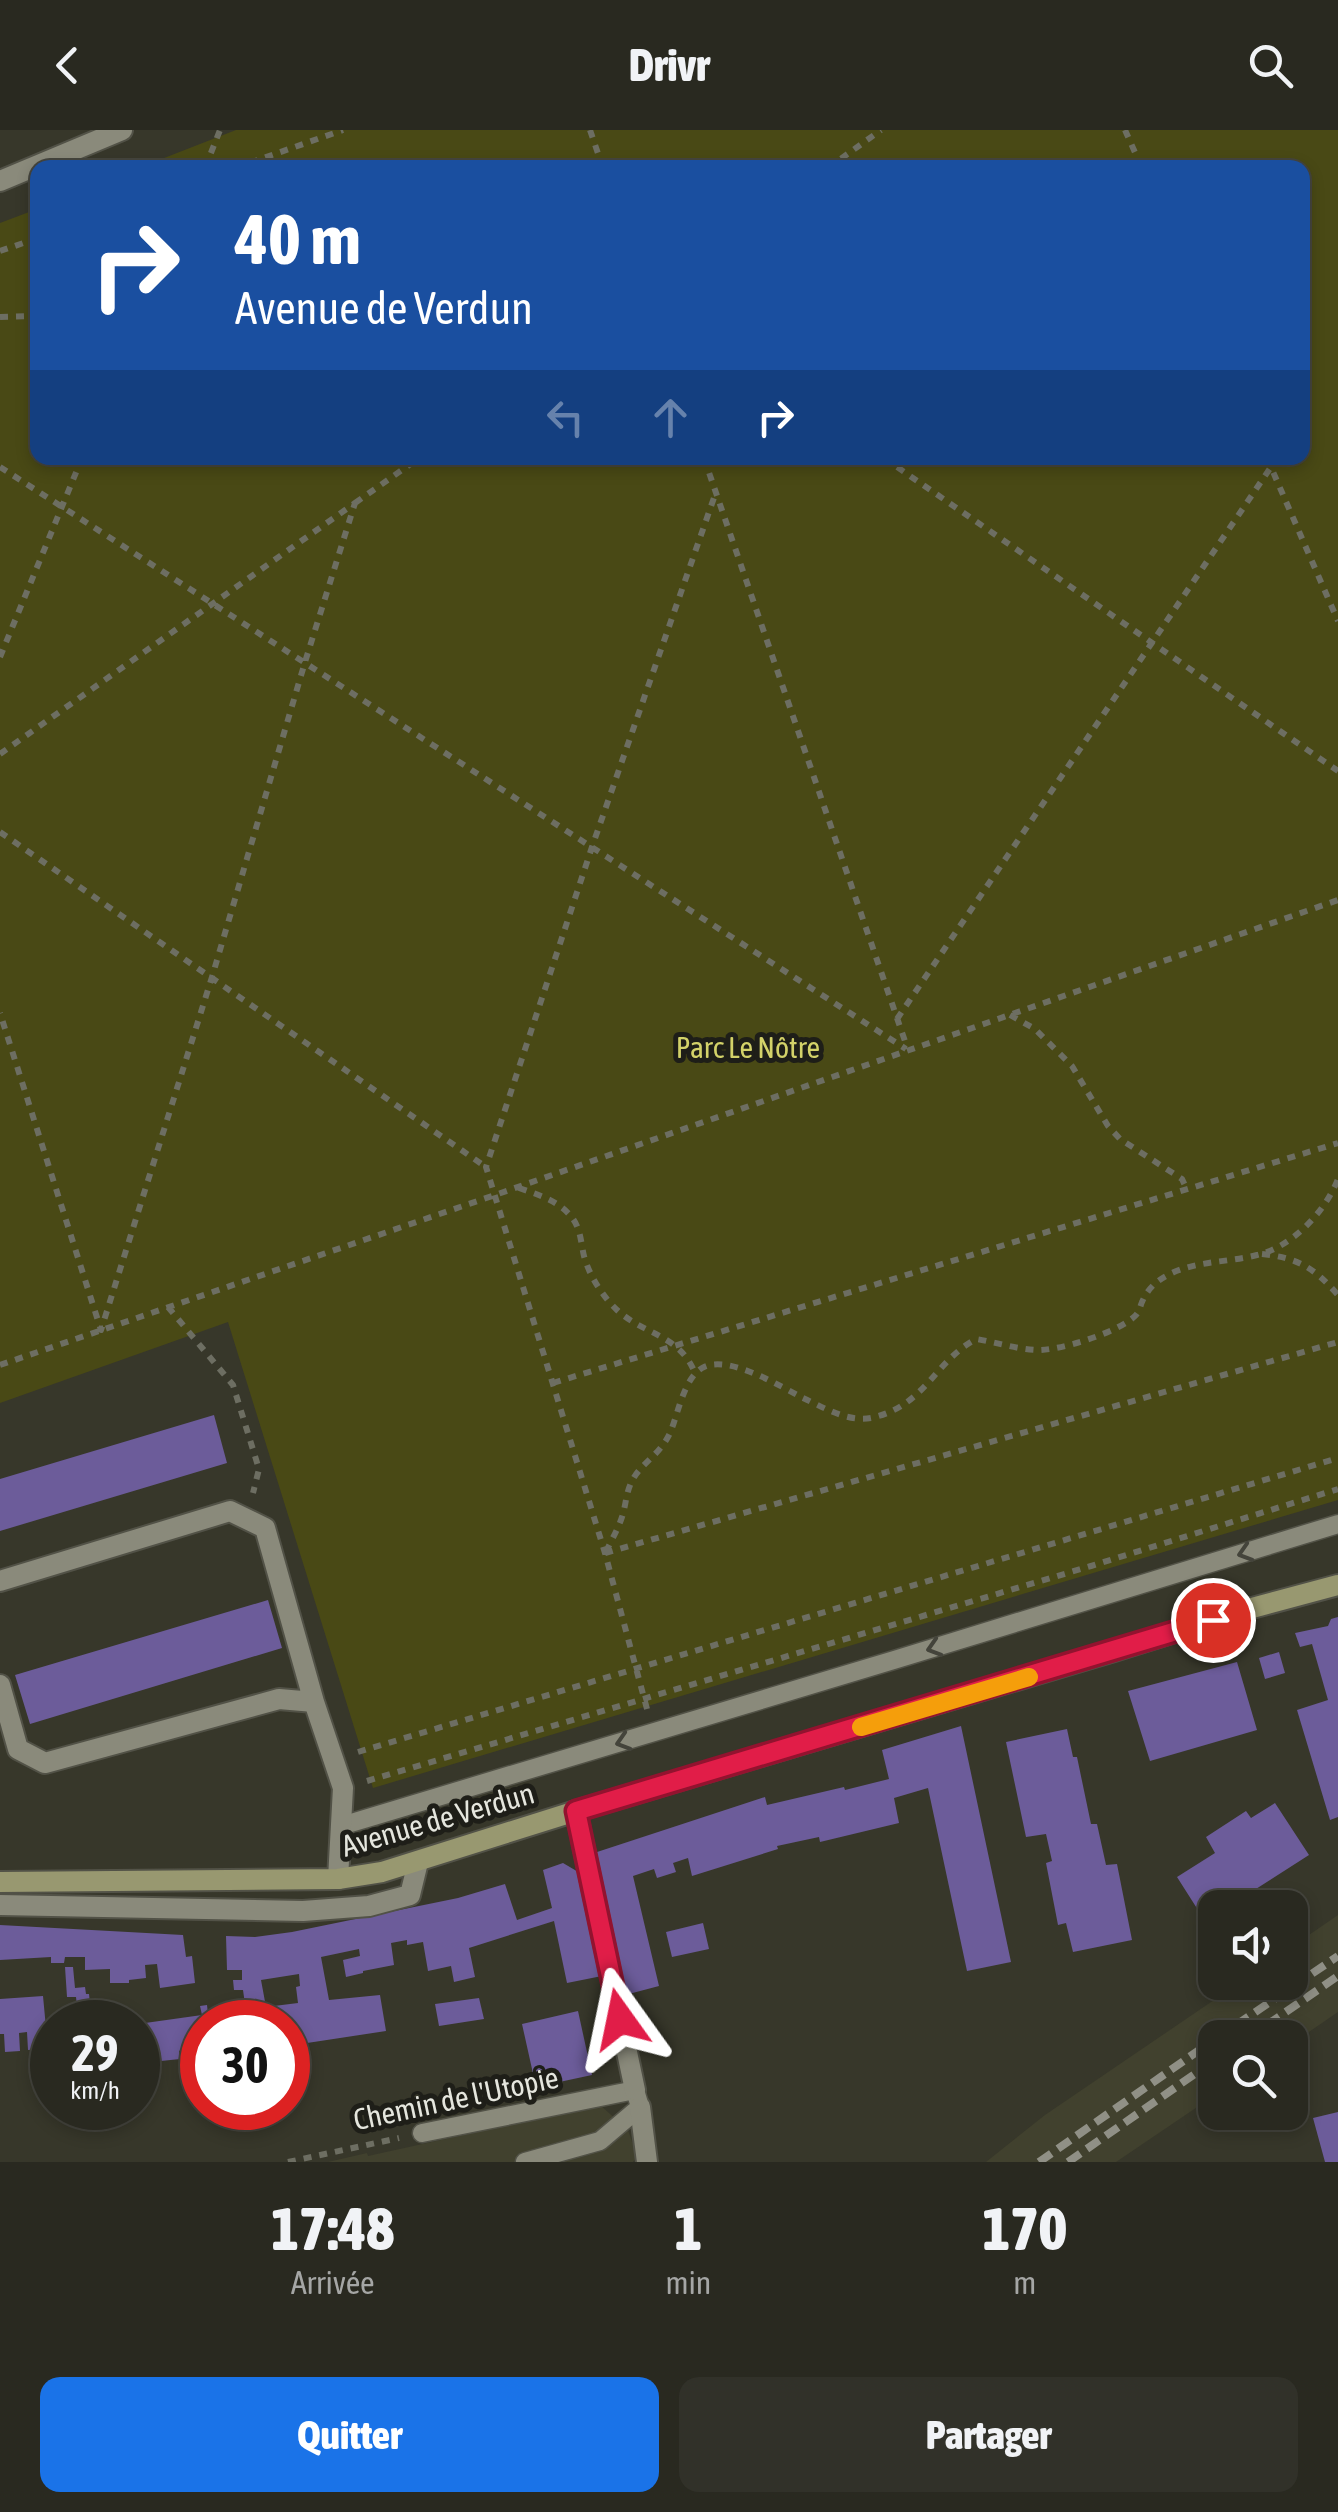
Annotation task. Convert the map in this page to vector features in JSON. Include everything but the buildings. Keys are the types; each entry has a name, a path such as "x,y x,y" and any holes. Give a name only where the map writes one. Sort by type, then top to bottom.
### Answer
{"main road":[{"name":"Avenue de Verdun","path":"0,1882 338,1879 382,1872 1338,1585"}],"street":[{"path":"50,160 122,130"},
{"path":"0,181 30,168"},
{"path":"0,1581 230,1510 266,1528 342,1788 338,1879"},
{"path":"0,1685 18,1749 45,1763 279,1700 314,1702"},
{"path":"576,1811 647,2162"},
{"path":"0,1906 303,1911 369,1906 410,1895 418,1862"}],"lane":[{"path":"340,1826 1338,1524"},
{"path":"525,2162 600,2141 637,2098"},
{"name":"Chemin de l'Utopie","path":"422,2133 637,2098"}],"path":[{"path":"208,160 220,130"},
{"path":"258,160 343,130"},
{"path":"590,130 600,160"},
{"path":"839,160 882,130"},
{"path":"1126,130 1139,160"},
{"path":"0,252 30,241"},
{"path":"0,316 30,316"},
{"path":"0,657 79,465"},
{"path":"0,754 409,465"},
{"path":"706,465 907,1049"},
{"path":"894,465 1338,771"},
{"path":"897,1019 1271,466"},
{"path":"1271,466 1338,622"},
{"path":"0,467 907,1049"},
{"path":"652,1733 605,1553 486,1167 716,492"},
{"path":"101,1330 355,503"},
{"path":"0,832 486,1167"},
{"path":"0,1364 1338,900"},
{"path":"0,1013 101,1330"},
{"path":"1009,1014 1035,1029 1072,1066 1120,1140 1182,1179 1187,1190"},
{"path":"553,1383 1338,1143"},
{"path":"605,1553 622,1518 630,1483 668,1437 695,1372 706,1365 729,1366 762,1377 842,1415 861,1420 878,1417 920,1393 950,1358 976,1339 1038,1350 1067,1345 1119,1327 1138,1314 1144,1296 1157,1280 1182,1269 1261,1254 1280,1245 1312,1220 1338,1180"},
{"path":"516,1187 564,1209 576,1222 588,1267 609,1300 630,1319 676,1345 695,1372"},
{"path":"1261,1254 1302,1263 1338,1295"},
{"path":"168,1307 233,1385 259,1469 247,1518"},
{"path":"605,1553 1338,1342"},
{"path":"333,1760 1338,1458"},
{"path":"342,1788 1338,1489"},
{"name":"Chemin de l'Utopie","path":"288,2162 422,2133"}],"shaded area":[{"path":"1338,1915 1338,2012 1308,2033 1308,2020 1198,2020 1198,2107 1116,2162 986,2162 1045,2115 1214,2000 1308,2000 1308,1936"},
{"path":"600,2105 628,2130 637,2156 633,2162 328,2162 367,2153 368,2156"}],"green space":[{"name":"Parc Le Nôtre","path":"236,130 1338,130 1338,1500 373,1788 228,1322 0,1403 0,223 30,212 30,465 1310,465 1310,160 159,160"}],"railway":[{"path":"1244,2020 1338,1956"},
{"path":"1274,2020 1338,1976"},
{"path":"1039,2162 1198,2051"},
{"path":"1068,2162 1198,2072"}],"slow traffic":[{"path":"861,1727 1029,1677"}],"route":[{"path":"620,2019 576,1811 1213,1620"}]}
